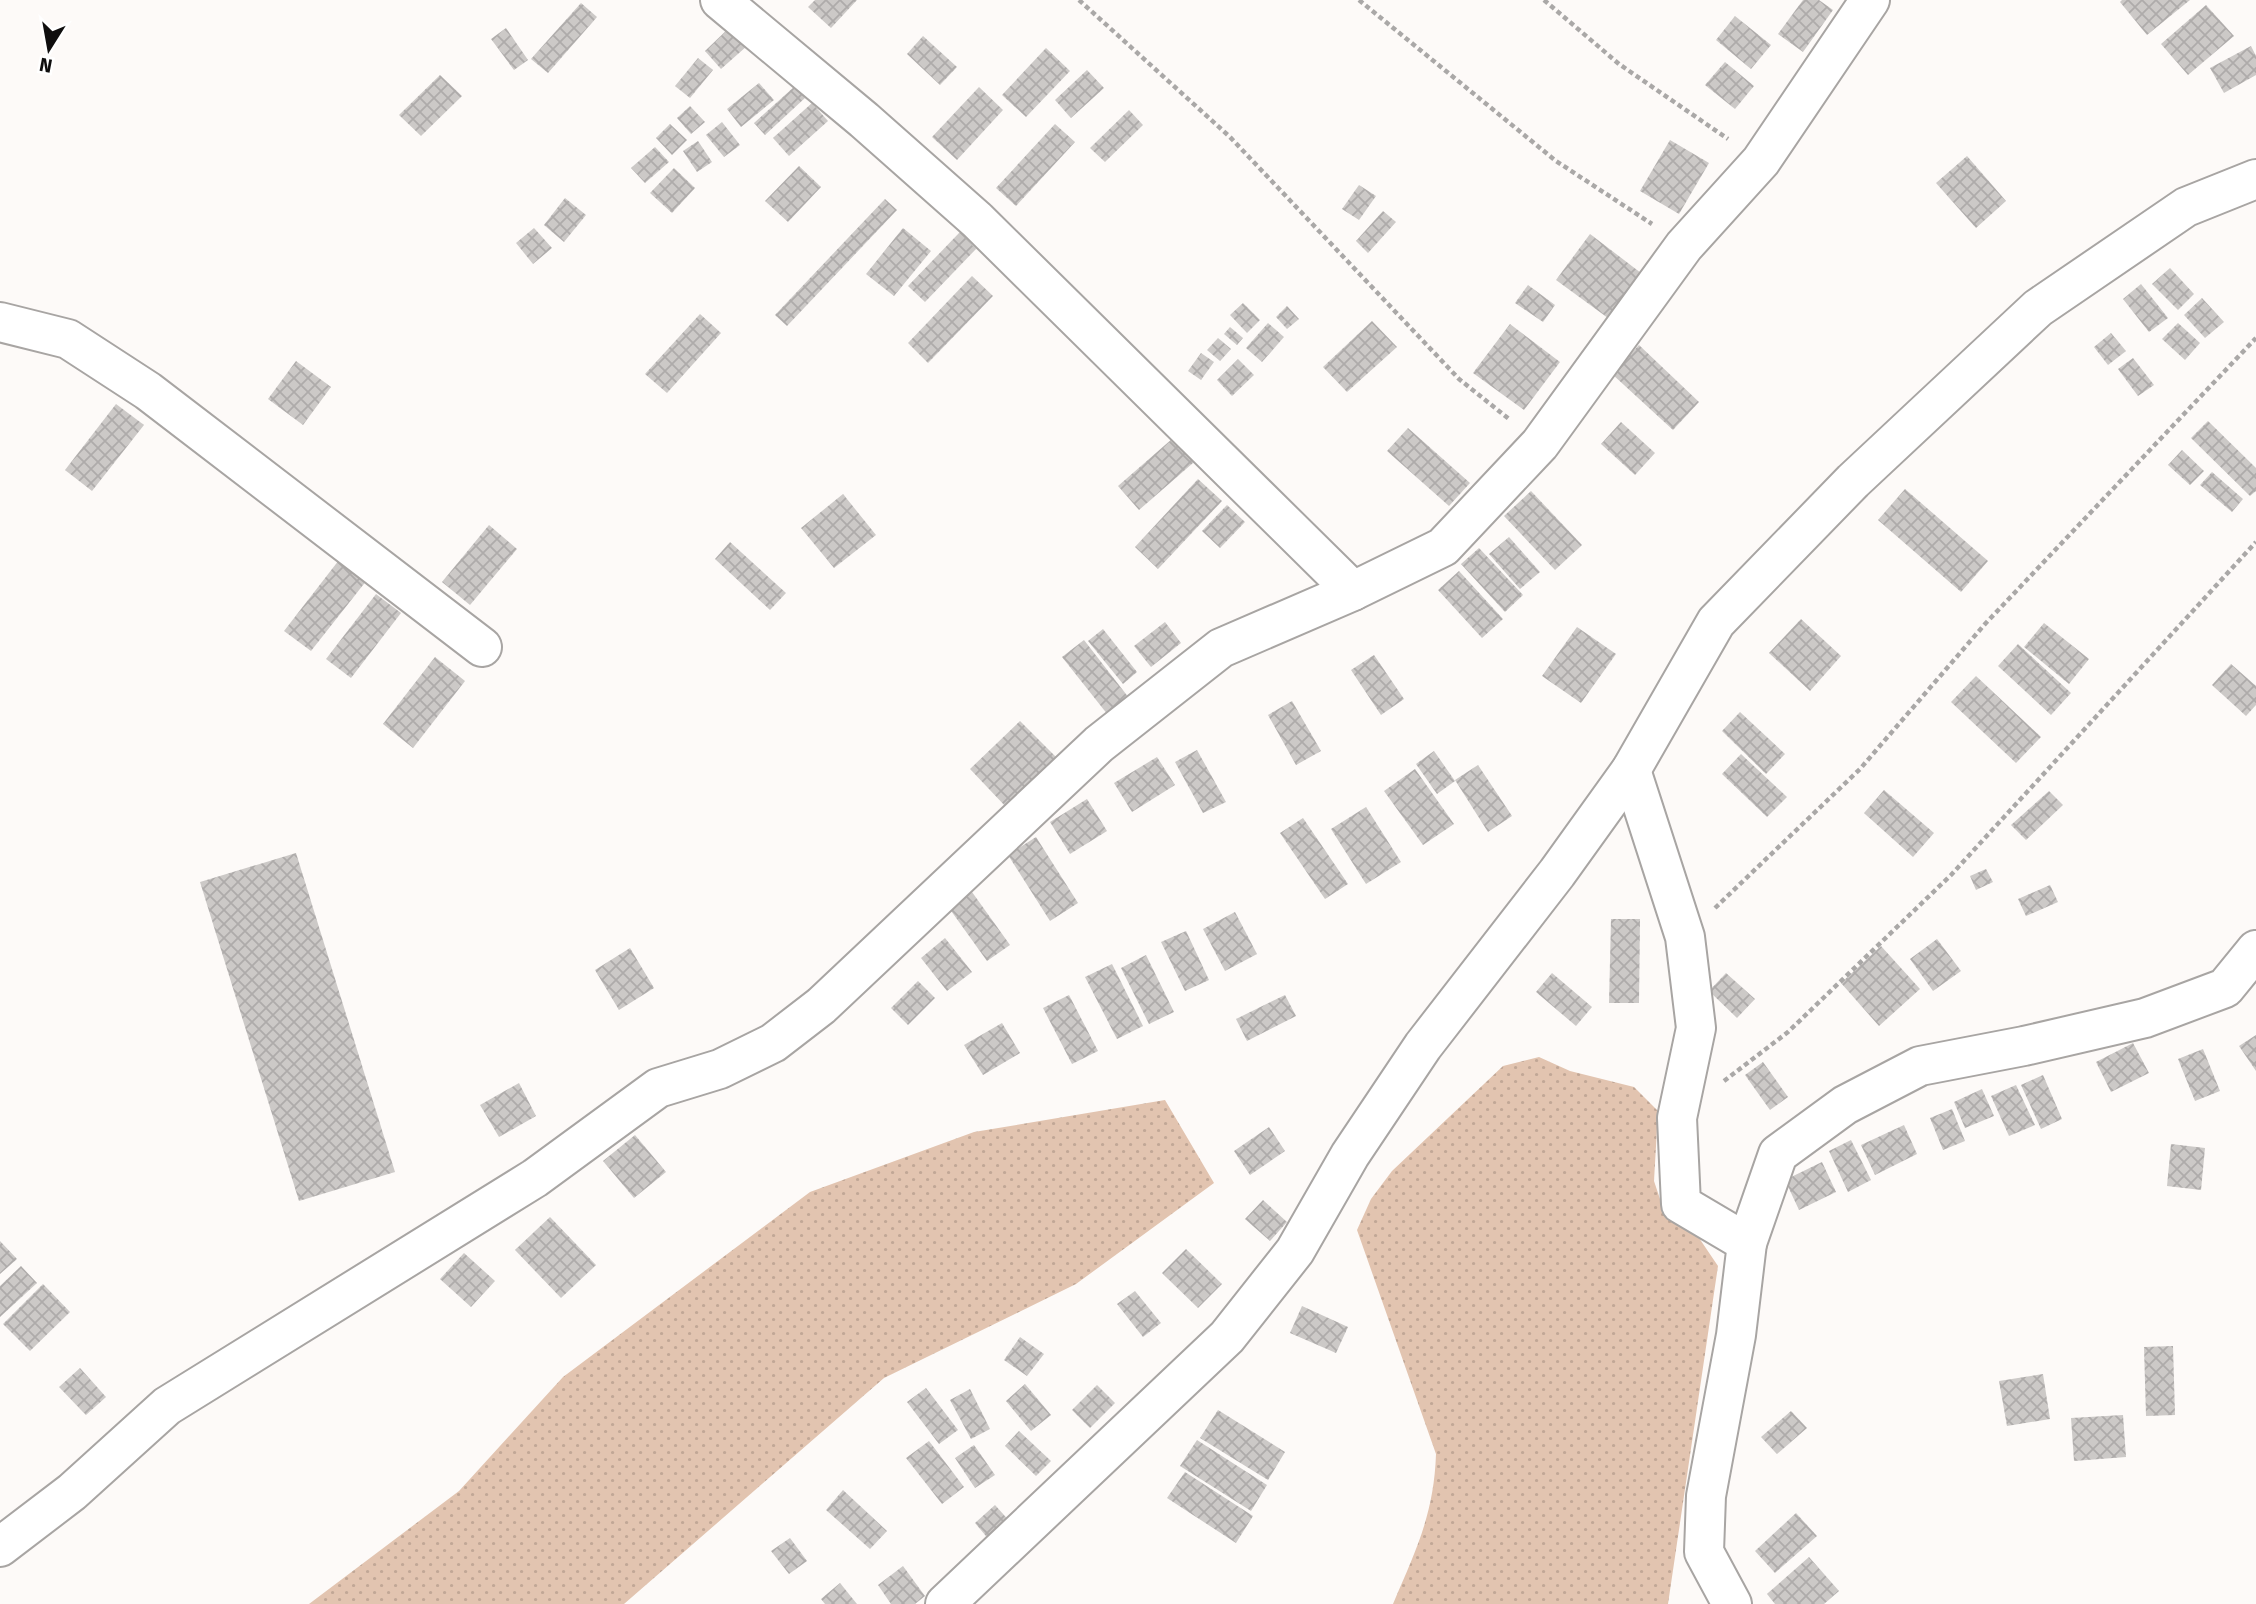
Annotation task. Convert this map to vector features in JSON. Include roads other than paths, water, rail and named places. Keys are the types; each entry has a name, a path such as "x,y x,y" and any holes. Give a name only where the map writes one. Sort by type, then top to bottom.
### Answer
{"street":[{"path":"720,0 864,120 976,220 1353,591"},
{"path":"0,1547 72,1492 167,1406 535,1178 658,1088 720,1069 773,1043 821,1006 1099,744 1221,648 1353,591 1443,547 1540,444 1684,246 1761,161 1870,0"},
{"path":"945,1604 1227,1337 1295,1251 1350,1155 1423,1046 1557,873 1631,770 1716,622 1853,481 2038,308 2186,207 2256,179"},
{"path":"0,322 68,339 148,391 482,647"},
{"path":"1631,770 1685,937 1696,1028 1677,1118 1681,1204 1747,1243"},
{"path":"1728,1603 1704,1552 1706,1496 1736,1335 1747,1243 1778,1154 1845,1105 1920,1066 2146,1018 2225,988 2256,950"}]}
